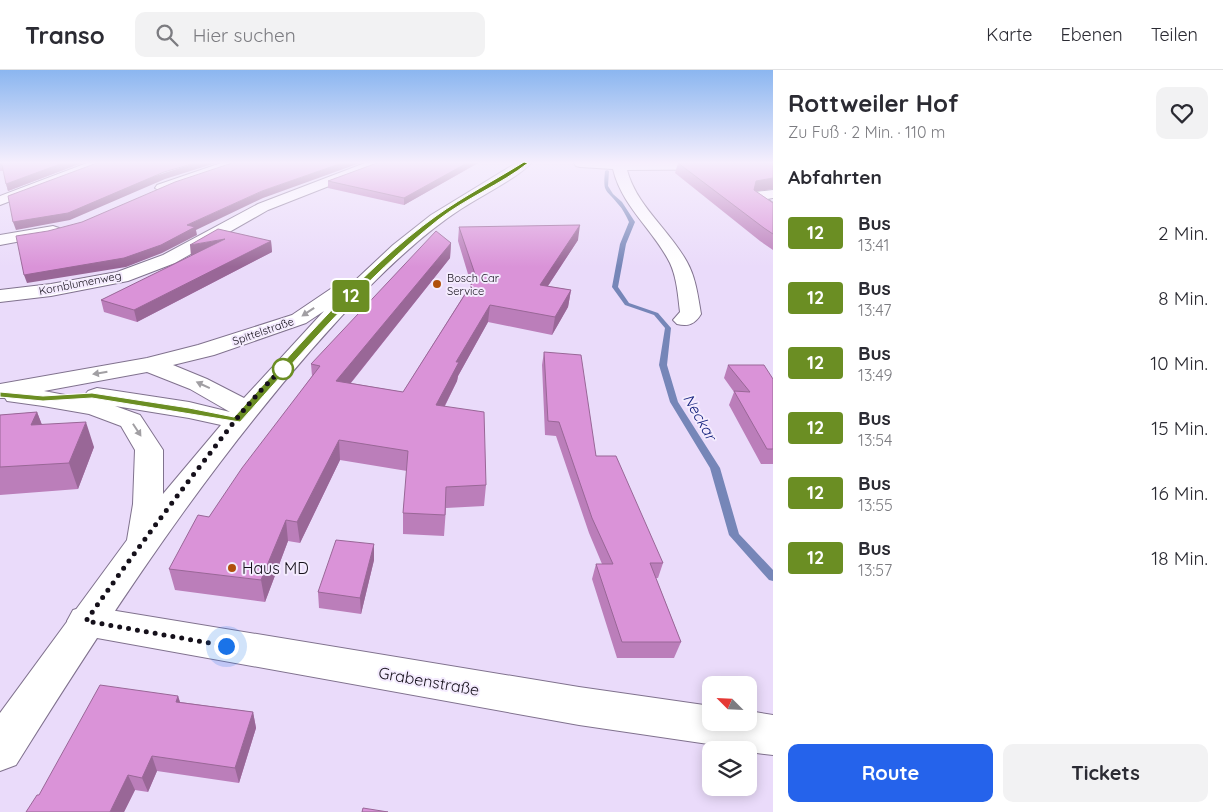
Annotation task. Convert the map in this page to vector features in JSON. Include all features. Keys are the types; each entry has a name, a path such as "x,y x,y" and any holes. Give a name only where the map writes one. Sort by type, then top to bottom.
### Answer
{"street":[{"name":"Kornblumenweg","path":"0,296 50,290 122,277 169,259 262,207 286,198"},
{"path":"0,750 86,621 143,540 241,415 330,316 392,256 438,217 469,198"},
{"path":"633,198 677,259 686,283 690,314 684,320"},
{"path":"760,198 773,210"},
{"path":"0,240 68,228"},
{"name":"Spittelstraße","path":"0,393 148,365 206,350 299,318 392,256"},
{"name":"Spittelstraße","path":"148,365 209,388 241,415"},
{"name":"Spittelstraße","path":"0,393 43,398 95,408 131,422 150,450 148,504 143,540"},
{"name":"Spittelstraße","path":"43,398 92,396 189,410 241,415"},
{"name":"Grabenstraße","path":"86,621 559,703 773,735"}],"building":[{"path":"8,198 104,198 68,213 13,222"},
{"path":"139,198 247,198 187,225 195,227 161,245 124,258 24,275 16,236 48,231 82,222"},
{"path":"724,198 765,198 773,203 773,234"},
{"path":"580,225 540,285 571,290 555,317 490,305 456,362 459,362 436,405 484,412 486,485 446,487 445,515 403,513 408,451 339,440 297,522 286,520 261,580 169,569 198,515 209,517 242,468 320,366 311,364 436,231 451,243 336,381 403,392 476,277 459,227"},
{"path":"218,229 271,241 134,310 101,300 225,239 190,245"},
{"path":"544,352 581,355 596,456 616,456 663,563 650,563 681,642 622,642 596,564 613,564 592,518 559,422 548,421"},
{"path":"728,365 764,365 773,379 773,449 767,449 734,391 750,392"},
{"path":"37,412 31,425 86,422 69,463 0,467 0,415"},
{"path":"336,540 374,544 360,598 318,592"},
{"path":"100,685 178,696 176,702 253,712 235,768 152,756 142,778 128,775 110,812 26,812 37,795 39,795"},
{"path":"363,808 388,812 362,812"}],"waterway":[{"name":"Neckar","path":"614,198 620,203 632,222 623,244 615,287 627,304 656,314 668,328 663,365 674,402 715,468 734,535 773,577"}],"bus line":[{"name":"12","path":"0,394 43,398 92,396 189,410 236,420 330,316 392,256 438,217 469,198"}],"place":[{"name":"Bosch Car Service","path":"437,284"},
{"name":"Haus MD","path":"232,568"}],"route":[{"path":"226,646 86,621 143,540 212,451 283,369"}]}
